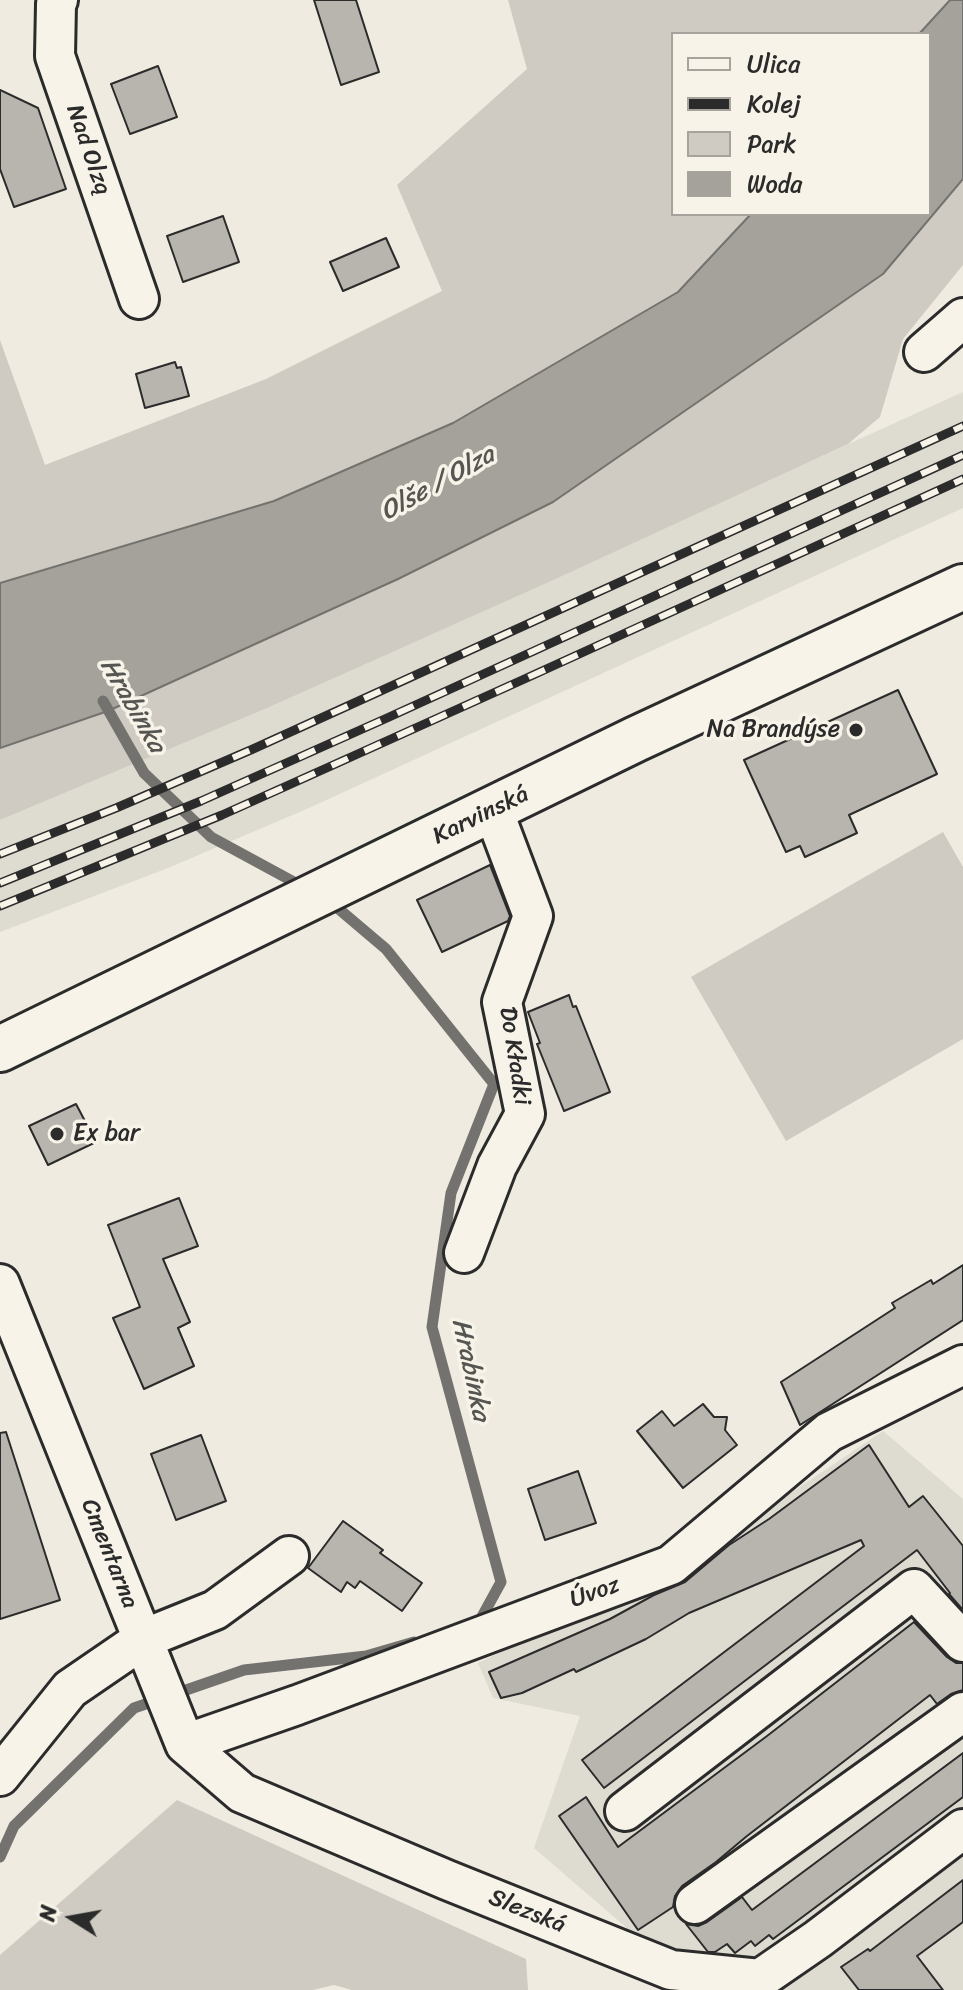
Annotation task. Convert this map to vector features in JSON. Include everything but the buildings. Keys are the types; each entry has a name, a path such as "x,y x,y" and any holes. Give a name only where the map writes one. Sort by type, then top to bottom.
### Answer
{"main road":[{"name":"Karvinská","path":"0,1049 636,739 963,587"}],"street":[{"name":"Nad Olzą","path":"58,0 55,56 139,299"},
{"path":"924,352 963,318"},
{"name":"Do Kładki","path":"464,1253 497,1166 525,1114 502,1002 533,916 493,810"},
{"name":"Cmentarna","path":"0,1284 146,1648 70,1689 0,1776"},
{"name":"Úvoz","path":"179,1731 297,1705 671,1565 829,1432 963,1365"},
{"path":"146,1648 215,1610 289,1556"},
{"path":"625,1811 914,1589 963,1642"},
{"name":"Slezská","path":"146,1648 179,1731 242,1793 671,1970 760,1979 963,1829"},
{"path":"695,1904 963,1712"}],"shaded area":[{"path":"963,392 963,508 309,808 168,868 0,932 0,820 265,709"},
{"path":"883,1431 963,1499 963,1990 764,1990 636,1936 534,1848 580,1716 493,1698 478,1663 679,1568"}],"green space":[{"path":"508,0 950,0 921,32 671,32 671,216 749,216 678,292 453,423 274,501 0,583 0,340 45,465 266,379 442,291 397,185 527,69"},
{"path":"963,179 963,265 903,339 880,417 848,444 265,709 0,820 0,748 108,711 398,579 553,502 883,275"},
{"path":"943,832 963,867 963,1039 786,1141 691,977"},
{"path":"177,1800 526,1959 528,1990 352,1990 334,1985 313,1990 0,1990 0,1955"}],"water":[{"name":"Olše / Olza","path":"950,0 963,0 963,179 883,274 553,502 398,579 108,711 0,748 0,583 274,501 453,423 678,292 749,216 931,216 931,32 921,32"}],"waterway":[{"name":"Hrabinka","path":"103,701 144,773 211,837 305,888"},
{"name":"Hrabinka","path":"327,899 386,949 494,1084 451,1193 432,1327 501,1582 478,1624 473,1625"},
{"name":"Hrabinka","path":"0,1857 14,1826 134,1708 244,1670 366,1656 414,1642"}],"railway":[{"path":"0,854 253,749 963,426"},
{"path":"0,883 201,801 963,455"},
{"path":"0,906 222,815 963,479"}],"place":[{"name":"Na Brandýse","path":"856,730"},
{"name":"Ex bar","path":"57,1134"}]}
